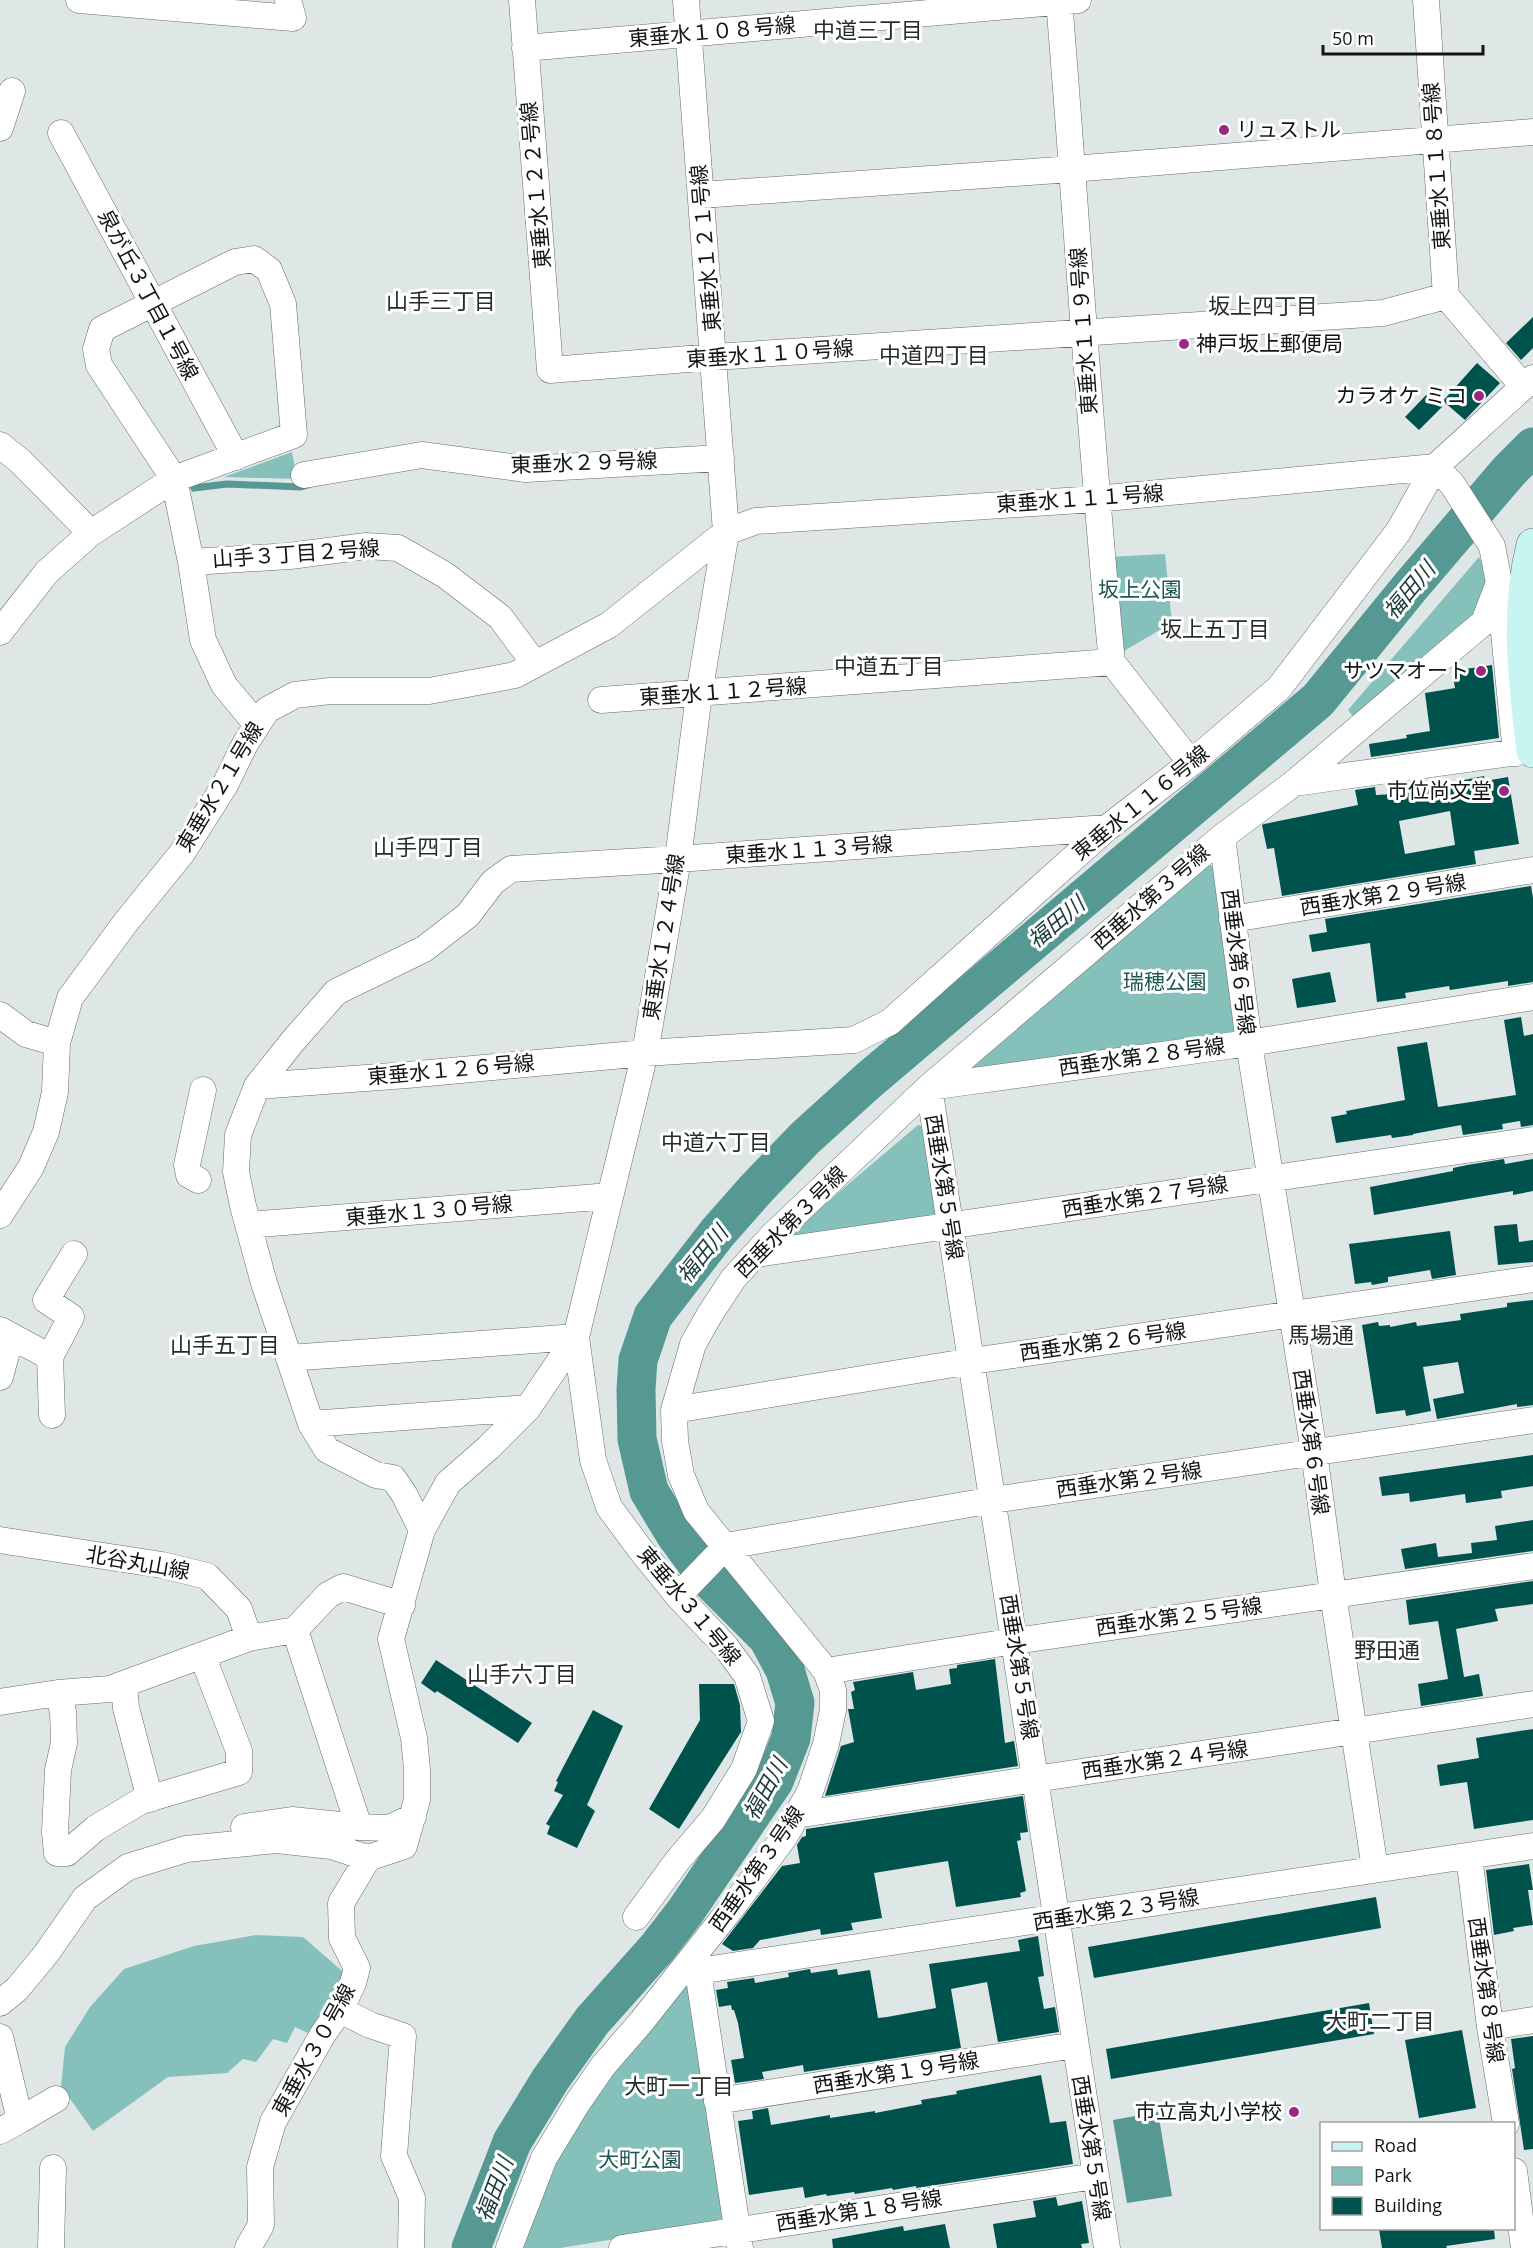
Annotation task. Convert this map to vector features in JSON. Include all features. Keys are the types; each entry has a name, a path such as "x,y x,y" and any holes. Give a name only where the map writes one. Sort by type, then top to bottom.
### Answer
{"main road":[{"path":"1527,751 1524,605 1533,544"}],"street":[{"path":"79,0 290,9"},
{"name":"東垂水１２２号線","path":"522,0 550,370"},
{"name":"東垂水１２１号線","path":"686,0 726,532"},
{"name":"東垂水１０８号線","path":"525,48 1065,0"},
{"name":"東垂水１１９号線","path":"1065,0 1072,169 1096,499 1112,662"},
{"name":"東垂水１１８号線","path":"1426,0 1446,297"},
{"path":"0,128 12,91"},
{"path":"701,195 1072,169 1533,132"},
{"name":"泉が丘３丁目１号線","path":"61,133 236,456"},
{"path":"0,632 47,572 91,532 174,479 294,435 283,304 269,270 254,259 235,262 102,329 96,349 99,365 174,479 191,562 203,640 224,685 257,725"},
{"path":"1446,297 1528,382"},
{"name":"東垂水１１０号線","path":"550,370 1383,313 1446,297"},
{"name":"東垂水１１６号線","path":"645,1053 854,1040 890,1022 1107,828 1191,763 1279,688 1444,475 1528,382"},
{"path":"0,445 20,461 91,532"},
{"name":"東垂水２９号線","path":"304,475 422,455 526,469 721,458"},
{"path":"1294,783 1527,751 1492,546 1444,475"},
{"name":"東垂水１１１号線","path":"726,532 756,520 1444,475"},
{"name":"東垂水２１号線","path":"0,1215 31,1167 46,1132 55,1092 57,1043 70,998 126,922 182,853 225,785 245,744 267,710 295,695 330,691 429,691 515,675 609,625 726,532"},
{"name":"東垂水１２４号線","path":"576,1337 645,1053 678,860 699,694 726,532"},
{"name":"山手３丁目２号線","path":"191,562 290,556 366,546 398,548 445,575 500,616 535,664"},
{"name":"西垂水第３号線","path":"509,2248 544,2158 578,2102 603,2066 693,1967 785,1836 810,1792 826,1744 833,1710 833,1690 826,1671 696,1511 681,1475 675,1441 674,1410 693,1344 734,1279 756,1254 929,1087 1222,837 1294,783 1484,622 1499,583"},
{"path":"1112,662 1191,763"},
{"name":"東垂水１１２号線","path":"601,700 1112,662"},
{"name":"東垂水１１３号線","path":"257,1086 292,1041 336,992 424,949 468,915 493,882 511,869 678,860 1107,828"},
{"name":"西垂水第６号線","path":"1222,837 1249,1042 1314,1452 1375,1869"},
{"name":"西垂水第２９号線","path":"1232,919 1533,870"},
{"name":"西垂水第２８号線","path":"929,1087 1249,1042 1533,997"},
{"path":"0,1015 26,1034 57,1043"},
{"name":"東垂水１２６号線","path":"257,1086 645,1053"},
{"path":"257,1086 238,1135 236,1172 264,1283 311,1424 327,1450 376,1476 393,1478 404,1494 422,1530"},
{"name":"西垂水第５号線","path":"929,1087 1107,2248"},
{"path":"198,1180 189,1175 187,1165 203,1089"},
{"name":"西垂水第２７号線","path":"756,1254 1533,1140"},
{"name":"東垂水１３０号線","path":"248,1226 610,1196"},
{"path":"52,1415 50,1357 71,1317 46,1300 74,1254"},
{"name":"西垂水第２６号線","path":"674,1410 972,1361 1533,1279"},
{"path":"0,1377 5,1333 50,1357"},
{"path":"290,1358 576,1337"},
{"path":"0,2003 17,1989 46,1954 86,1898 128,1868 186,1849 277,1840 331,1846 368,1858 404,1846 417,1800 417,1769 414,1738 391,1639 422,1530 448,1483 488,1448 528,1408 576,1337"},
{"name":"東垂水３１号線","path":"576,1337 592,1460 609,1507 678,1596 726,1647 747,1676 761,1721 744,1769 713,1820 678,1860 636,1917"},
{"path":"311,1424 528,1408"},
{"name":"西垂水第２号線","path":"726,1546 993,1500 1533,1420"},
{"name":"北谷丸山線","path":"0,1540 162,1565 207,1576 239,1609 249,1638"},
{"path":"678,1596 726,1546"},
{"name":"西垂水第２５号線","path":"826,1671 1015,1641 1533,1566"},
{"path":"4,1701 58,1693 110,1689 249,1638 295,1630 328,1595 343,1587 402,1605"},
{"path":"295,1630 359,1827"},
{"path":"58,1693 63,1712 63,1743 55,1832 57,1853 67,1853 96,1828 141,1801 239,1772 238,1750 202,1655"},
{"path":"124,1684 126,1708 150,1799"},
{"name":"西垂水第２４号線","path":"796,1815 1533,1704"},
{"path":"231,1829 292,1820 390,1828 413,1817"},
{"name":"西垂水第２３号線","path":"693,1967 1056,1919 1533,1846"},
{"name":"西垂水第８号線","path":"1469,1856 1490,2027 1506,2122"},
{"name":"東垂水３０号線","path":"248,2248 261,2225 260,2167 273,2122 317,2044 340,2010 353,1983 357,1968 342,1938 341,1903 368,1858"},
{"path":"693,1967 717,2101 738,2239"},
{"path":"340,2010 370,2025 403,2036 394,2156 412,2198 411,2248"},
{"path":"1490,2027 1533,2020"},
{"path":"0,2037 10,2125 56,2099"},
{"name":"西垂水第１９号線","path":"717,2101 1075,2045"},
{"path":"1515,2168 1533,2164"},
{"path":"51,2248 53,2168"},
{"name":"西垂水第１８号線","path":"622,2248 738,2239 1095,2176"},
{"path":"1515,2176 1524,2248"}],"green space":[{"path":"292,452 297,479 224,477"},
{"name":"坂上公園","path":"1165,554 1172,623 1117,655 1107,557"},
{"path":"1479,557 1488,571 1483,608 1354,718 1348,710"},
{"name":"瑞穂公園","path":"1205,863 1214,867 1237,1025 1233,1037 974,1073 971,1067"},
{"path":"918,1125 927,1128 941,1210 934,1221 786,1237"},
{"path":"256,1935 303,1937 349,1977 308,2033 295,2027 287,2043 273,2039 256,2062 243,2059 227,2073 168,2077 93,2131 61,2086 65,2047 90,2007 124,1969 194,1946"},
{"name":"大町公園","path":"687,1985 726,2221 560,2248 518,2248 533,2206 582,2111 654,2021"}],"shaded area":[{"path":"1158,2112 1172,2196 1127,2203 1113,2120"}],"building":[{"path":"1533,317 1533,348 1521,360 1506,343"},
{"path":"1477,363 1500,383 1465,420 1443,401"},
{"path":"1429,392 1443,406 1419,430 1405,417"},
{"path":"1492,665 1499,738 1371,757 1369,744 1407,738 1406,735 1430,731 1425,693 1455,688 1452,671"},
{"path":"1484,776 1485,781 1508,777 1519,844 1474,851 1476,864 1282,896 1274,848 1267,849 1262,825 1358,805 1355,790 1375,787 1376,795 1394,794","holes":["1450,811 1455,845 1405,854 1399,821"]},
{"path":"1531,886 1533,982 1508,986 1508,981 1450,990 1449,986 1405,993 1406,998 1377,1002 1370,943 1312,952 1309,935 1327,932 1325,919"},
{"path":"1330,972 1336,1002 1297,1008 1292,979"},
{"path":"1521,1017 1524,1036 1533,1034 1533,1125 1521,1127 1520,1121 1502,1124 1503,1129 1463,1135 1461,1125 1413,1135 1392,1138 1391,1135 1336,1143 1331,1117 1347,1114 1346,1111 1405,1100 1397,1047 1427,1042 1438,1107 1516,1095 1504,1020"},
{"path":"1504,1159 1505,1164 1533,1159 1533,1191 1513,1195 1513,1191 1374,1215 1370,1187"},
{"path":"1517,1224 1519,1242 1533,1240 1533,1262 1498,1265 1494,1226"},
{"path":"1450,1231 1456,1275 1432,1279 1430,1270 1388,1277 1388,1282 1372,1285 1371,1282 1355,1284 1349,1244"},
{"path":"1533,1300 1533,1405 1517,1407 1517,1404 1437,1419 1433,1399 1464,1393 1458,1362 1423,1367 1431,1411 1406,1416 1405,1410 1376,1414 1362,1325 1378,1322 1379,1326 1390,1325 1390,1327 1416,1322 1417,1326 1461,1320 1460,1314 1507,1307 1507,1303"},
{"path":"1533,1455 1533,1486 1501,1491 1502,1498 1466,1503 1465,1494 1410,1502 1409,1493 1382,1496 1379,1477"},
{"path":"1533,1520 1533,1551 1405,1569 1401,1549 1436,1543 1438,1557 1472,1553 1471,1543 1497,1540 1495,1526"},
{"path":"1533,1581 1533,1604 1495,1609 1498,1621 1456,1629 1464,1677 1479,1674 1483,1696 1421,1706 1418,1684 1448,1679 1438,1621 1409,1625 1406,1600"},
{"path":"995,1659 1005,1743 1014,1741 1018,1766 825,1796 841,1746 854,1742 848,1709 854,1709 851,1692 855,1690 853,1682 913,1672 916,1690 951,1684 949,1669 957,1668 957,1665"},
{"path":"436,1660 532,1723 518,1743 421,1683"},
{"path":"699,1684 734,1684 740,1705 741,1732 679,1829 649,1809 700,1720"},
{"path":"593,1710 623,1726 587,1805 595,1811 577,1848 547,1834 550,1826 546,1824 563,1795 554,1791 558,1782 556,1781"},
{"path":"1533,1729 1533,1820 1474,1829 1467,1782 1440,1786 1437,1765 1479,1758 1476,1738"},
{"path":"1023,1796 1028,1832 1020,1833 1021,1840 1017,1841 1026,1891 1020,1893 1021,1897 956,1907 948,1861 874,1873 882,1918 851,1923 853,1930 821,1935 820,1929 760,1940 753,1948 733,1951 722,1944 782,1866 800,1863 797,1845 802,1837 806,1836 806,1829"},
{"path":"1529,1864 1533,1890 1528,1890 1533,1925 1513,1928 1514,1931 1494,1935 1486,1870"},
{"path":"1376,1897 1381,1928 1094,1978 1088,1947"},
{"path":"1038,1936 1044,1976 1038,1977 1044,2009 1055,2007 1059,2032 998,2042 987,1982 951,1989 961,2048 804,2072 803,2065 762,2072 764,2079 735,2083 731,2060 744,2058 738,2023 731,2005 719,2007 716,1990 728,1988 727,1982 754,1978 755,1983 789,1977 788,1973 810,1969 811,1973 837,1969 838,1975 870,1970 878,2018 887,2017 936,2008 929,1964 1020,1951 1018,1940"},
{"path":"1369,2003 1374,2034 1111,2079 1106,2049"},
{"path":"1462,2030 1476,2108 1419,2118 1405,2040"},
{"path":"1533,2036 1533,2149 1524,2150 1512,2069 1515,2068 1511,2039"},
{"path":"1041,2075 1050,2123 1066,2121 1073,2164 916,2188 916,2186 893,2190 892,2188 855,2194 854,2192 827,2196 826,2194 805,2198 803,2187 749,2195 738,2121 753,2119 752,2111 768,2108 771,2125 830,2115 830,2118 875,2111 875,2113 922,2104 921,2100 957,2094 956,2091"},
{"path":"1056,2197 1058,2206 1082,2201 1089,2243 1081,2244 1082,2248 997,2248 993,2224 1036,2217 1033,2201"},
{"path":"945,2224 950,2248 833,2248 832,2239 903,2226 904,2231"},
{"path":"1379,2230 1494,2230 1495,2239 1446,2246 1447,2248 1382,2248"}],"waterway":[{"name":"福田川","path":"471,2248 512,2142 550,2080 592,2021 658,1947 685,1912 774,1781 791,1738 795,1703 785,1670 768,1638 705,1575 675,1534 649,1491 637,1439 636,1389 638,1360 653,1316 718,1232 805,1138 869,1080 1318,700 1411,586 1509,471 1533,447"},
{"path":"194,488 227,484 301,487 308,485"}],"place":[{"name":"リュストル","path":"1224,130"},
{"name":"神戸坂上郵便局","path":"1184,344"},
{"name":"カラオケ ミコ","path":"1479,396"},
{"name":"サツマオート","path":"1481,671"},
{"name":"市位尚文堂","path":"1504,791"},
{"name":"市立高丸小学校","path":"1294,2112"}],"district":[{"name":"中道三丁目","path":"868,30"},
{"name":"山手三丁目","path":"441,301"},
{"name":"坂上四丁目","path":"1263,306"},
{"name":"中道四丁目","path":"934,355"},
{"name":"坂上五丁目","path":"1215,629"},
{"name":"中道五丁目","path":"889,666"},
{"name":"山手四丁目","path":"428,847"},
{"name":"中道六丁目","path":"716,1142"},
{"name":"馬場通","path":"1321,1335"},
{"name":"山手五丁目","path":"225,1345"},
{"name":"野田通","path":"1387,1650"},
{"name":"山手六丁目","path":"522,1674"},
{"name":"大町二丁目","path":"1380,2021"},
{"name":"大町一丁目","path":"679,2086"}]}
